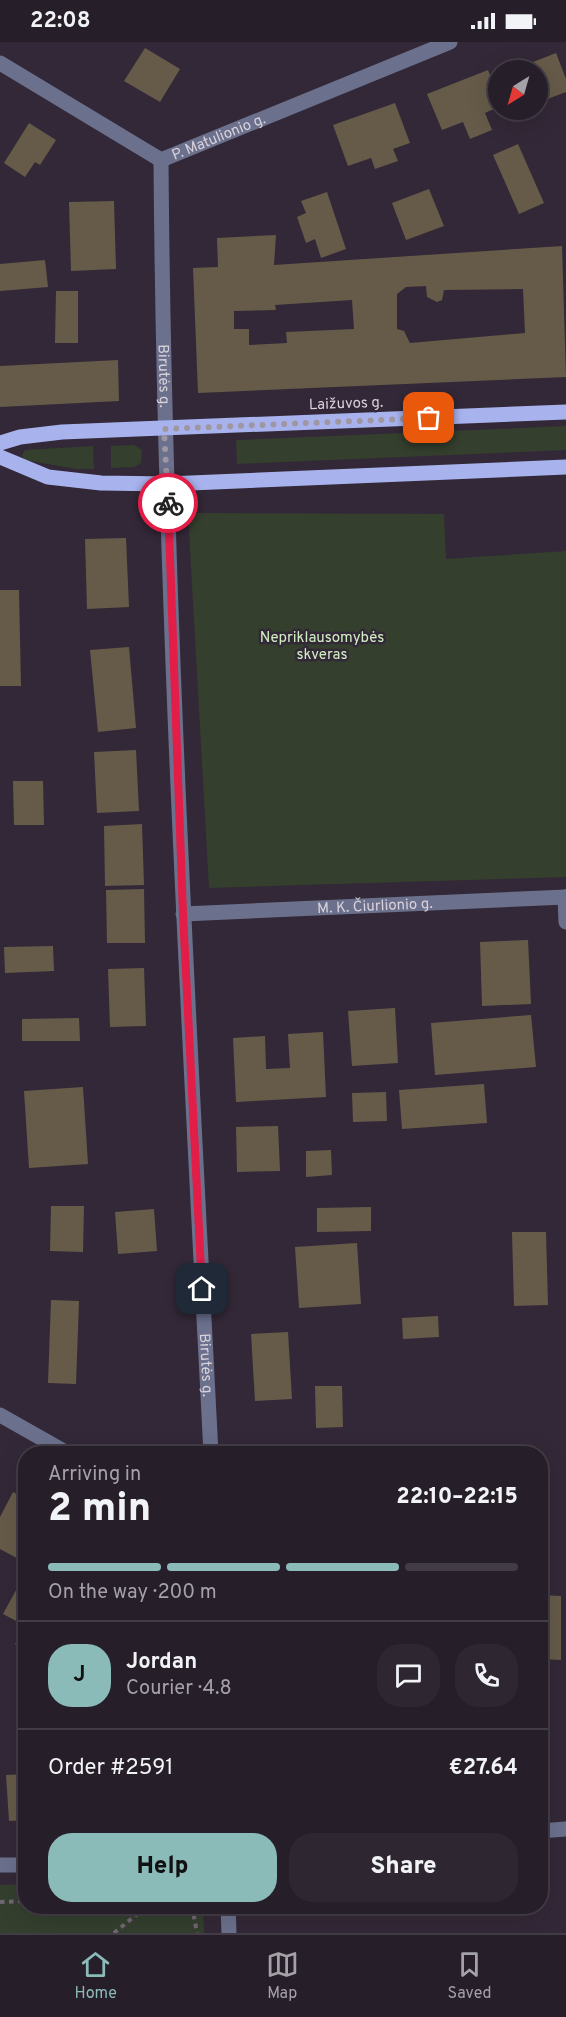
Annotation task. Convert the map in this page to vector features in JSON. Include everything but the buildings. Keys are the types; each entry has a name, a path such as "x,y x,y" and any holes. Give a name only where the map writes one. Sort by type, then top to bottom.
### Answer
{"main road":[{"name":"Laižuvos g.","path":"0,443 20,437 62,432 566,412"},
{"path":"0,457 48,477 101,483 167,484 566,467"}],"street":[{"name":"P. Matulionio g.","path":"0,63 160,160 450,42"},
{"name":"Birutės g.","path":"160,160 164,429 183,914 211,1446"},
{"name":"M. K. Čiurlionio g.","path":"183,914 565,897"},
{"path":"565,897 566,922"},
{"path":"0,1415 55,1446"},
{"path":"548,1830 566,1829"},
{"path":"0,1865 18,1865"},
{"path":"228,1914 229,1933"}],"path":[{"path":"0,1902 18,1901"},
{"path":"114,1933 137,1914"},
{"path":"193,1914 197,1933"}],"green space":[{"path":"566,426 566,450 237,464 236,440"},
{"path":"134,445 142,450 141,463 134,467 111,468 111,446"},
{"path":"93,446 94,469 76,469 25,460 22,456 25,450"},
{"name":"Nepriklausomybės skveras","path":"188,513 444,514 446,559 566,551 566,877 209,888"},
{"path":"18,1884 18,1914 203,1914 204,1933 0,1933 0,1885"}],"way so far":[{"path":"168,503 164,429 429,418"}],"route":[{"path":"168,503 183,914 202,1289"}]}
